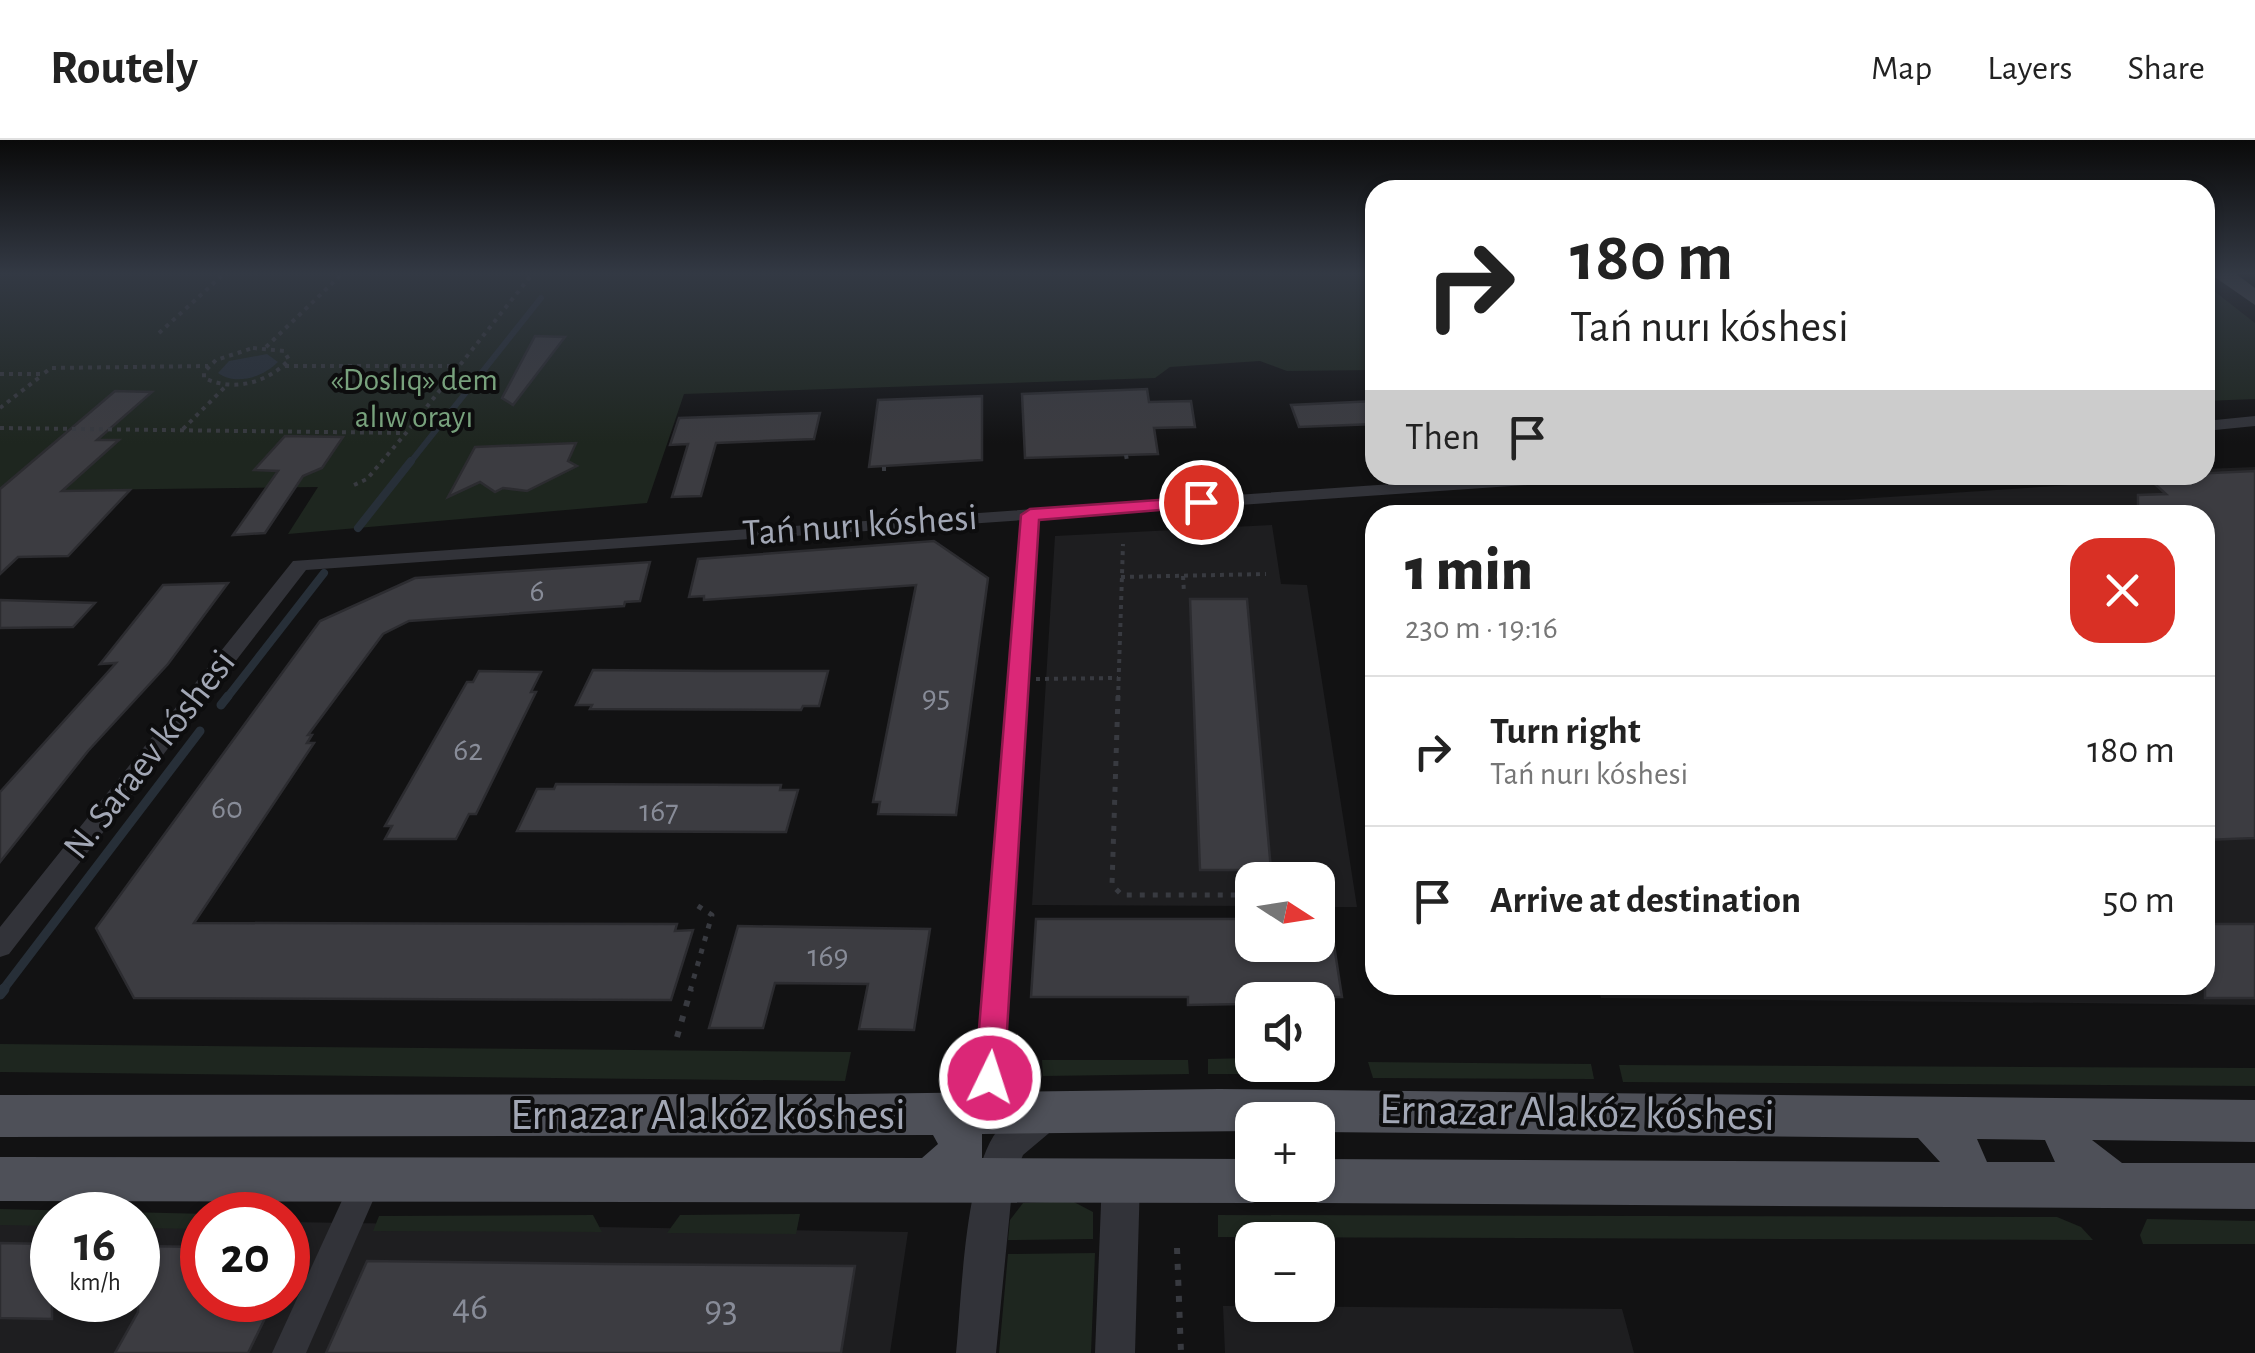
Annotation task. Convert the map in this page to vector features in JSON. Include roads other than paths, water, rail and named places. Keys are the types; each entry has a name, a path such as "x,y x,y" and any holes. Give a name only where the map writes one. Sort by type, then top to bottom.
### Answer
{"main road":[{"name":"Ernazar Alakóz kóshesi","path":"0,1116 1048,1112 2255,1120"},
{"path":"931,1180 961,1154 962,1134 954,1122 940,1114"},
{"path":"1922,1116 1946,1130 1962,1150 1965,1171 1953,1184"},
{"path":"2080,1119 2066,1130 2070,1150 2089,1171 2117,1184"},
{"name":"Ernazar Alakóz kóshesi","path":"0,1179 1235,1180"},
{"name":"Ernazar Alakóz kóshesi","path":"1335,1181 2255,1186"}],"street":[{"path":"2215,425 2255,421"},
{"name":"Tań nurı kóshesi","path":"300,564 1456,485"},
{"name":"N. Saraev kóshesi","path":"0,946 300,564"},
{"path":"976,1353 994,1180 1010,1142 1048,1112"},
{"path":"289,1353 367,1180"},
{"path":"1115,1353 1121,1180"}],"lane":[{"path":"987,1112 1030,515"}],"waterway":[{"path":"409,464 516,330"},
{"path":"358,528 411,461"},
{"path":"226,699 324,573"},
{"path":"221,705 228,696"},
{"path":"2,991 200,731"},
{"path":"0,994 4,989"}],"park label":[{"name":"«Doslıq» dem alıw orayı","path":"414,398"}]}
